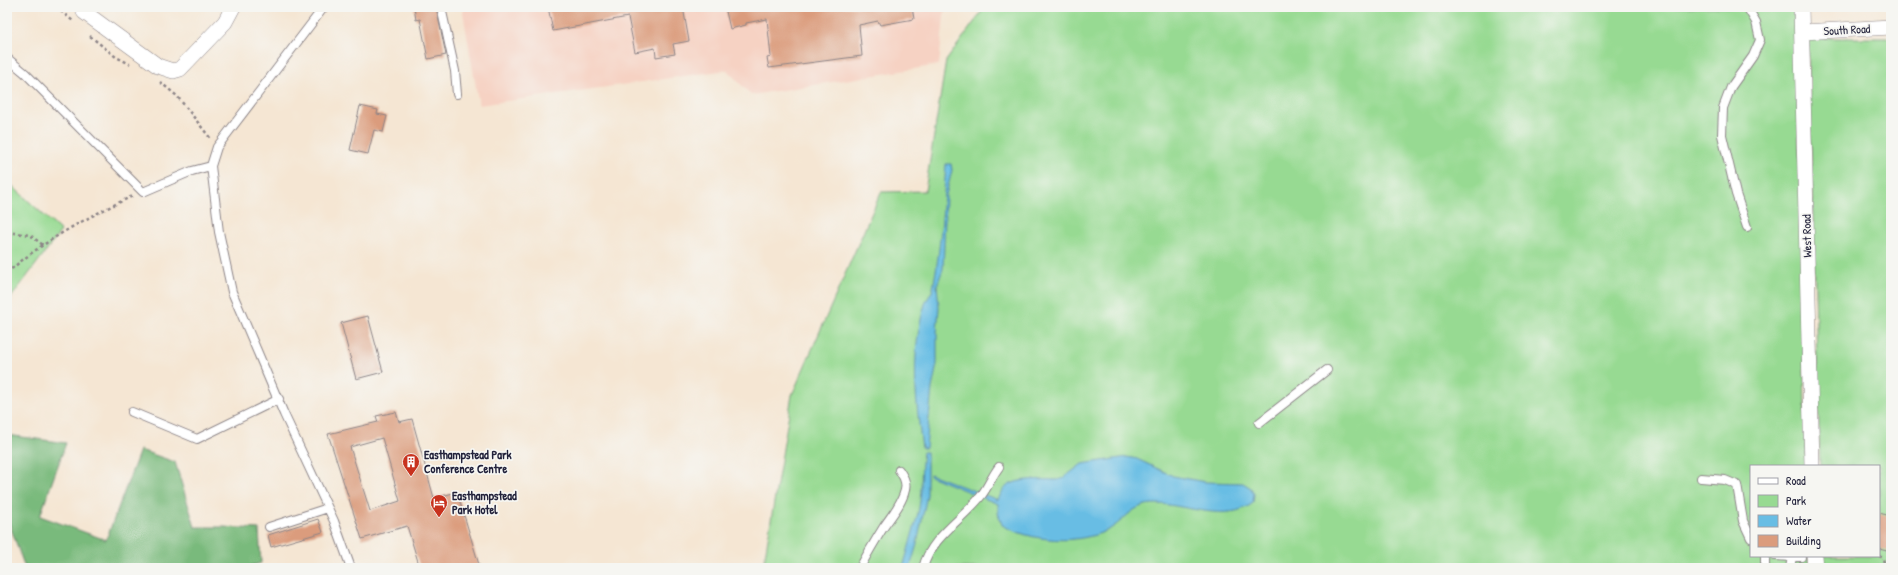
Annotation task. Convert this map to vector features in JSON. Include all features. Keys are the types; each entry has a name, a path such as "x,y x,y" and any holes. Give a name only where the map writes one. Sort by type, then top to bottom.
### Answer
{"street":[{"path":"83,7 84,12 158,66 173,71 180,69 225,22 233,7"},
{"name":"West Road","path":"1801,7 1803,32 1812,465"},
{"name":"South Road","path":"1803,32 1891,27"},
{"path":"1809,557 1815,568"}],"lane":[{"path":"324,7 217,147 211,166 219,232 232,292 279,399 284,414 328,508 351,568"},
{"path":"441,7 455,71 457,94"},
{"path":"1746,7 1756,22 1760,40 1752,56 1731,87 1723,108 1722,135 1736,194 1747,227"},
{"path":"7,58 25,73 143,192 192,171 211,166"},
{"path":"1259,423 1327,370"},
{"path":"132,412 197,439 279,399"},
{"path":"922,568 927,555 938,539 982,495 999,467"},
{"path":"860,568 900,503 905,490 905,483 904,476 899,470"},
{"path":"1701,478 1725,480 1737,485 1743,521 1750,536"},
{"path":"269,527 328,508"},
{"path":"1765,557 1765,568"},
{"path":"1790,568 1792,557"}],"path":[{"path":"56,7 76,24"},
{"path":"87,33 116,57 134,66"},
{"path":"157,80 177,96 217,147"},
{"path":"7,273 43,245 114,205 143,192"},
{"path":"7,232 30,235 43,245"},
{"path":"1880,556 1883,558 1885,568"}],"shaded area":[{"path":"462,7 945,7 939,65 751,95 727,70 479,105"}],"green space":[{"path":"985,7 1794,7 1801,198 1806,465 1750,465 1750,557 1808,557 1809,568 763,568 792,395 881,192 925,191 946,61"},
{"path":"1808,38 1891,38 1891,568 1822,568 1821,557 1880,557 1880,465 1820,465"},
{"path":"7,181 61,231 7,303"},
{"path":"7,435 66,443 40,516 106,540 140,450 175,462 195,527 259,529 261,563 245,568 25,568 7,517"}],"water":[{"path":"946,164 951,164 952,170 946,195 943,269 937,285 939,307 937,364 932,388 926,448 922,448 916,390 916,349 922,316 926,302 932,290 936,273"},
{"path":"923,452 927,452 927,495 917,544 910,568 903,568 919,509"},
{"path":"1127,457 1137,459 1173,476 1205,482 1243,483 1251,488 1254,494 1253,503 1243,509 1232,512 1207,511 1169,505 1149,504 1135,509 1108,530 1096,535 1083,538 1055,540 1027,535 1002,525 998,513 998,504 930,476 930,474 998,500 1005,488 1011,484 1023,480 1062,479 1082,464"}],"building":[{"path":"414,7 436,7 446,55 428,59 420,19 416,20"},
{"path":"548,7 683,7 689,41 673,44 675,54 656,57 655,48 635,52 628,17 553,31"},
{"path":"725,7 912,7 914,19 880,25 878,21 859,25 862,56 769,68 767,58 771,57 767,19 746,23 746,25 730,29"},
{"path":"360,106 378,110 377,114 387,116 383,132 374,130 368,154 350,150"},
{"path":"368,316 383,372 356,379 341,323"},
{"name":"Easthampstead Park Conference Centre","path":"396,412 399,422 412,419 434,498 457,492 480,568 420,568 407,526 362,539 328,434 378,422 376,416","holes":["382,438 400,501 370,511 350,447"]},
{"path":"1880,513 1891,516 1891,552 1880,549"},
{"path":"318,519 323,532 271,547 268,535"}],"place":[{"name":"Easthampstead Park Conference Centre","path":"411,477"},
{"name":"Easthampstead Park Hotel","path":"439,518"}]}
